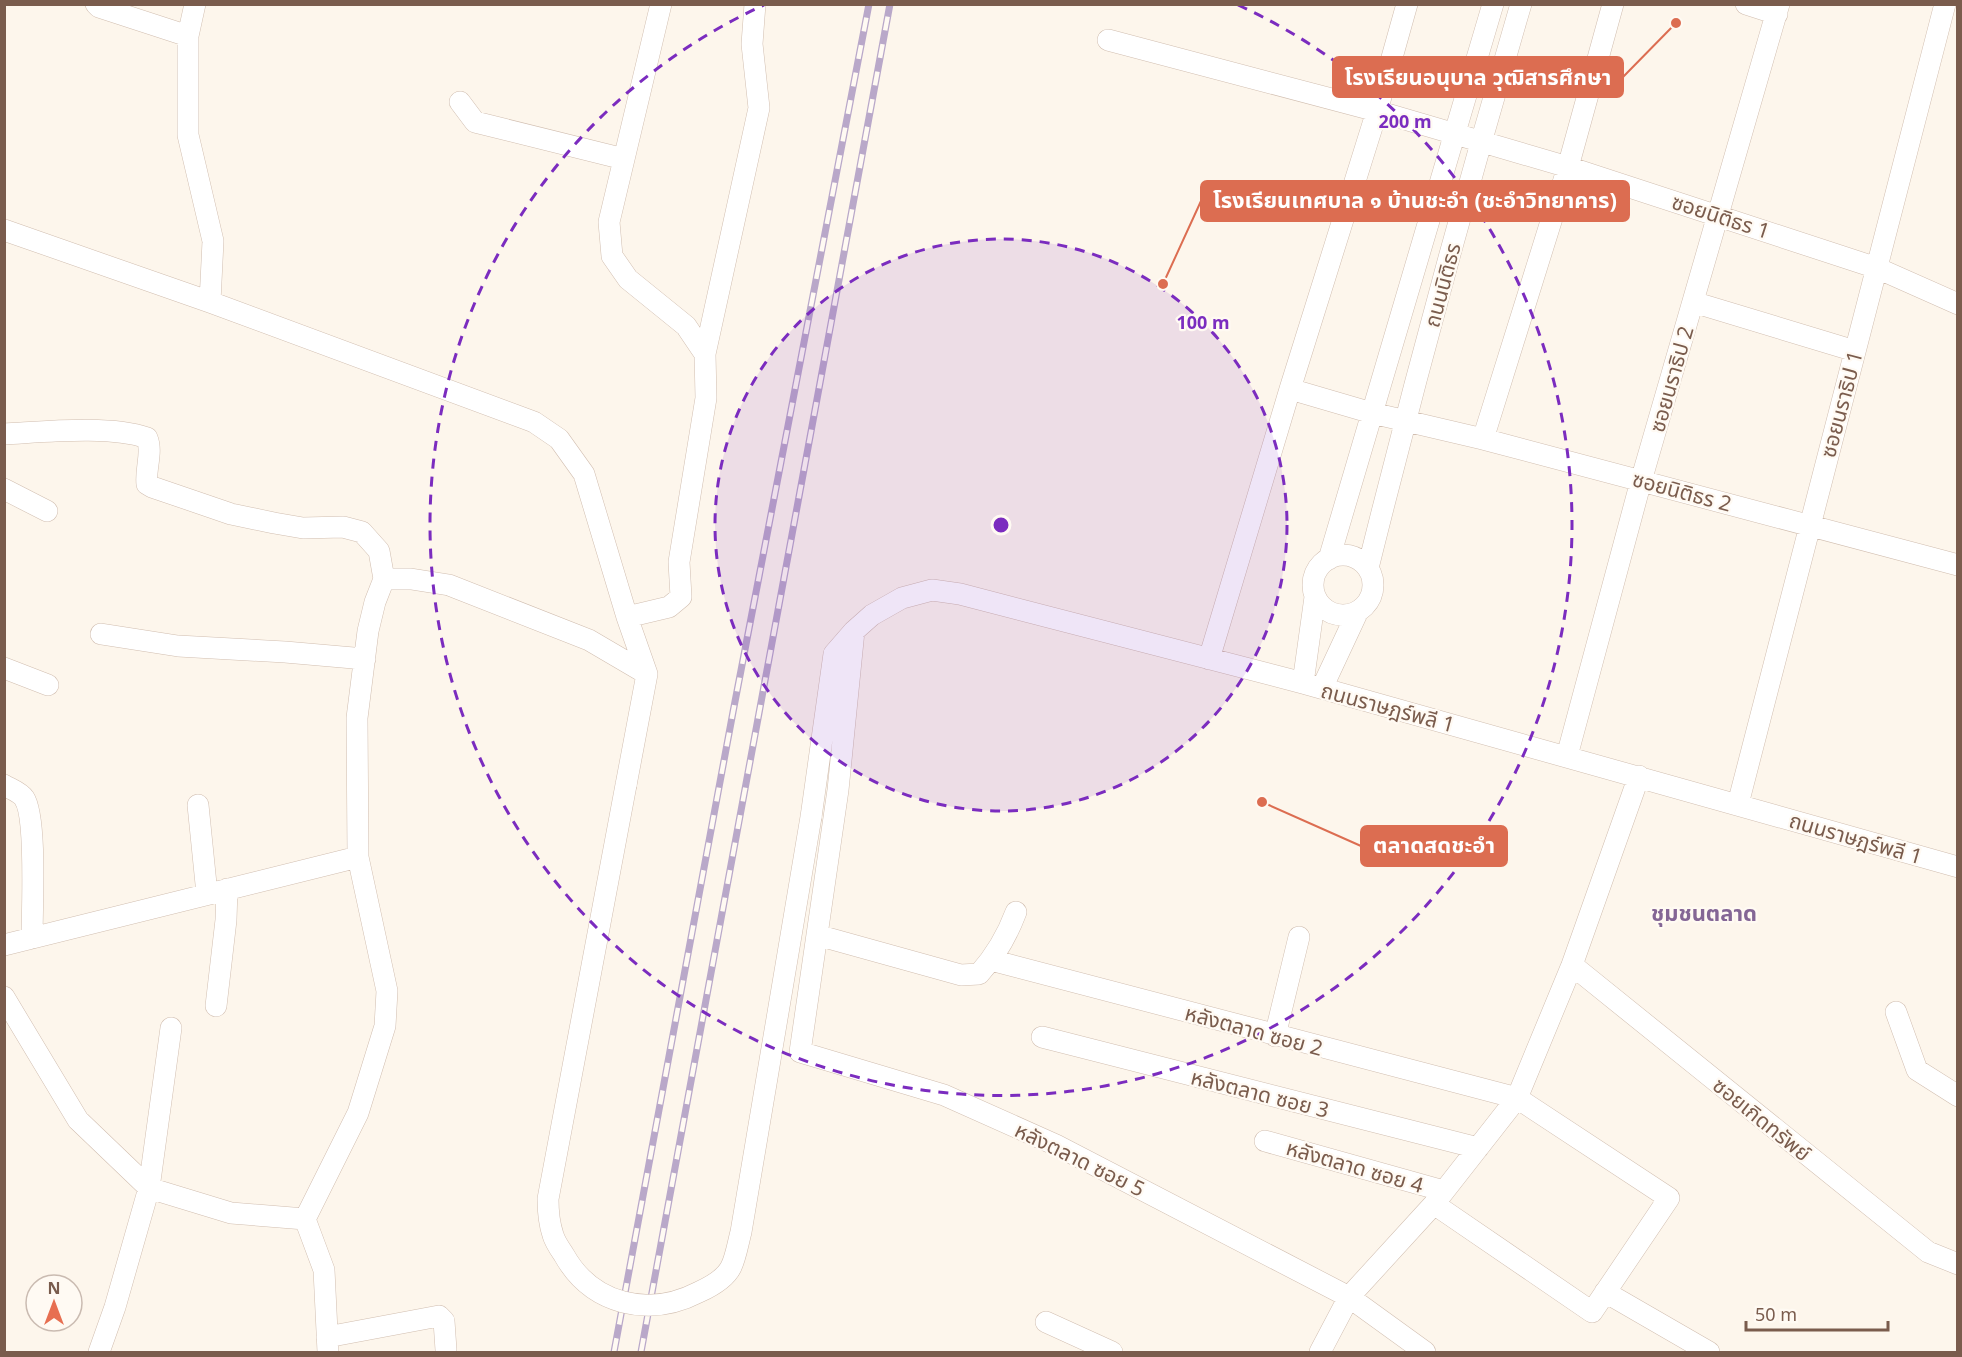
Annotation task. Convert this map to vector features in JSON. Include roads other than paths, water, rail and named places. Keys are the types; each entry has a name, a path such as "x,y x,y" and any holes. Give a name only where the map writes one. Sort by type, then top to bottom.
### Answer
{"street":[{"path":"96,4 99,8 188,36"},
{"path":"195,4 188,36 188,135 213,241 210,302"},
{"path":"662,4 609,222 612,256 628,279 686,326 705,354"},
{"path":"627,617 669,607 681,597 679,562 706,398 705,354 759,108 752,44 755,4"},
{"path":"1209,659 1377,111 1407,4"},
{"name":"ถนนนิติธร","path":"1329,559 1493,4"},
{"name":"ถนนนิติธร","path":"1368,568 1481,141 1521,4"},
{"path":"1482,439 1568,167 1613,4"},
{"path":"1746,4 1778,9"},
{"name":"ซอยนราธิป 1","path":"1738,804 1945,4"},
{"name":"ซอยนราธิป 2","path":"1567,756 1641,481 1778,9"},
{"name":"ซอยนิติธร 1","path":"1108,40 1377,111 1568,167 1877,268 1958,304"},
{"path":"460,102 475,122 624,159"},
{"path":"4,231 210,302 534,422 560,439 584,474 627,617 647,674"},
{"path":"1693,302 1855,351"},
{"name":"ซอยนิติธร 2","path":"1290,389 1405,422 1482,439 1958,565"},
{"path":"4,434 84,431 135,434 147,438 149,443 146,475 147,484 152,488 231,514 303,528 343,527 362,532 379,551 384,579 375,602 368,631 357,718 358,857 387,991 385,1026 358,1113 305,1220 324,1270 328,1345 439,1316 444,1321 446,1350"},
{"path":"4,489 47,511"},
{"path":"1312,686 1315,597 1313,587 1317,568 1329,559 1343,555 1352,556 1368,568 1372,577 1371,597 1358,611 1348,615 1338,615 1321,605 1315,597"},
{"path":"384,579 411,579 449,585 589,640 647,674"},
{"name":"ถนนราษฎร์พลี 1","path":"647,674 548,1199 549,1219 554,1238 567,1262 583,1282 602,1295 641,1305 661,1305 689,1297 722,1278 731,1268 741,1232 811,817 834,654 872,615 902,598 932,590 960,594 1312,686 1958,867"},
{"path":"1312,686 1358,611"},
{"path":"854,631 838,790 817,935 961,975 978,974 991,960 1007,936 1016,912"},
{"path":"101,633 178,645 285,651 365,659"},
{"path":"4,668 48,685"},
{"path":"1320,1353 1348,1297 1439,1198 1517,1098 1572,965 1639,776"},
{"path":"4,785 23,795 28,804 31,826 32,938"},
{"path":"198,805 217,892 226,920 216,1006"},
{"path":"4,945 358,857"},
{"name":"หลังตลาด ซอย 5","path":"817,935 800,1052 944,1095 1046,1140 1348,1297 1425,1353"},
{"path":"1275,1035 1299,937"},
{"name":"หลังตลาด ซอย 2","path":"991,960 1517,1098 1669,1198 1605,1292"},
{"name":"ซอยเกิดทรัพย์","path":"1572,965 1928,1252 1958,1264"},
{"path":"4,997 78,1120 148,1188 231,1213 305,1220"},
{"path":"1896,1012 1917,1070 1958,1096"},
{"path":"99,1353 115,1307 148,1188 171,1028"},
{"name":"หลังตลาด ซอย 3","path":"1042,1037 1478,1148"},
{"name":"หลังตลาด ซอย 4","path":"1265,1141 1439,1198 1592,1312 1605,1292"},
{"path":"1605,1292 1709,1353"},
{"path":"1046,1322 1112,1353"}],"railway":[{"path":"614,1352 733,712 869,4"},
{"path":"641,1352 890,4"}],"place":[{"name":"โรงเรียนอนุบาล วุฒิสารศึกษา","path":"1676,23"},
{"name":"โรงเรียนเทศบาล ๑ บ้านชะอำ (ชะอำวิทยาคาร)","path":"1163,284"},
{"name":"ตลาดสดชะอำ","path":"1262,802"}],"district":[{"name":"ชุมชนตลาด","path":"1704,912"}]}
